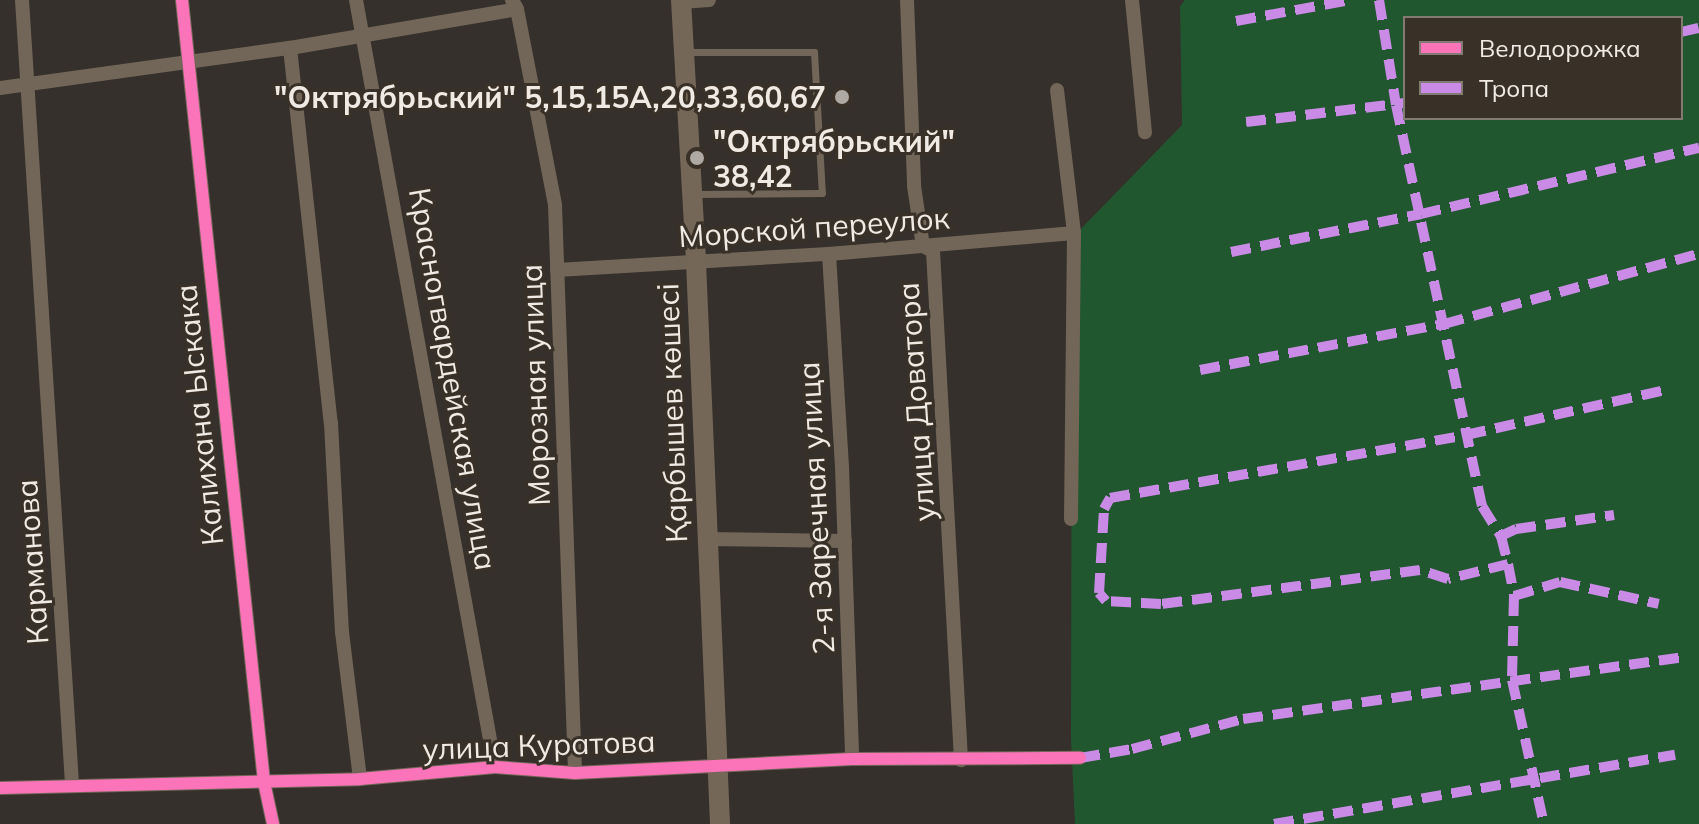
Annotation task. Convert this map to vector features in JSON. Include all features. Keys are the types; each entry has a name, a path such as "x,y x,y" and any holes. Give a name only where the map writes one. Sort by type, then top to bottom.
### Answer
{"main road":[{"name":"Қарбышев көшесі","path":"681,1 696,262 720,824"}],"street":[{"name":"Карманова","path":"22,0 72,784"},
{"name":"Калихана Ыскака","path":"182,0 264,782 273,824"},
{"name":"Красногвардейская улица","path":"356,0 365,35 495,767"},
{"path":"681,1 709,0"},
{"name":"улица Доватора","path":"907,0 914,186 923,246 933,251 961,760"},
{"path":"1132,0 1145,132"},
{"path":"0,88 290,48 515,5"},
{"name":"Морозная улица","path":"515,5 555,205 575,773"},
{"path":"290,48 331,423 342,632 360,779"},
{"path":"1057,90 1074,233 1071,519"},
{"name":"Морской переулок","path":"557,270 829,254 1074,233"},
{"name":"2-я Заречная улица","path":"829,254 845,541 852,759"},
{"path":"706,539 845,541"},
{"name":"улица Куратова","path":"0,788 360,779 495,767 575,773 852,759 1080,758"}],"lane":[{"path":"686,52 814,52 822,193 692,194"}],"green space":[{"path":"1185,0 1699,0 1699,824 1075,824 1071,739 1072,238 1182,125 1180,6"}],"marked path":[{"path":"1236,21 1350,0"},
{"path":"1379,0 1396,105 1482,506 1501,536 1508,564 1514,596 1512,680 1544,824"},
{"path":"1683,32 1699,28"},
{"path":"1246,122 1403,103"},
{"path":"1231,252 1421,214 1699,148"},
{"path":"1200,370 1444,324 1699,254"},
{"path":"1508,564 1448,579 1420,570 1161,604 1106,601 1099,593 1104,509 1110,498 1466,435 1666,390"},
{"path":"1501,536 1516,529 1614,515"},
{"path":"1514,596 1560,582 1659,604"},
{"path":"1080,758 1132,749 1243,719 1685,657"},
{"path":"1274,824 1675,755"}],"cycle path":[{"path":"182,0 264,782 273,824"},
{"path":"0,788 360,779 495,767 575,773 852,759 1080,758"}],"place":[{"name":"\"Октрябрьский\" 5,15,15А,20,33,60,67","path":"842,97"},
{"name":"\"Октрябрьский\" 38,42","path":"697,158"}]}
